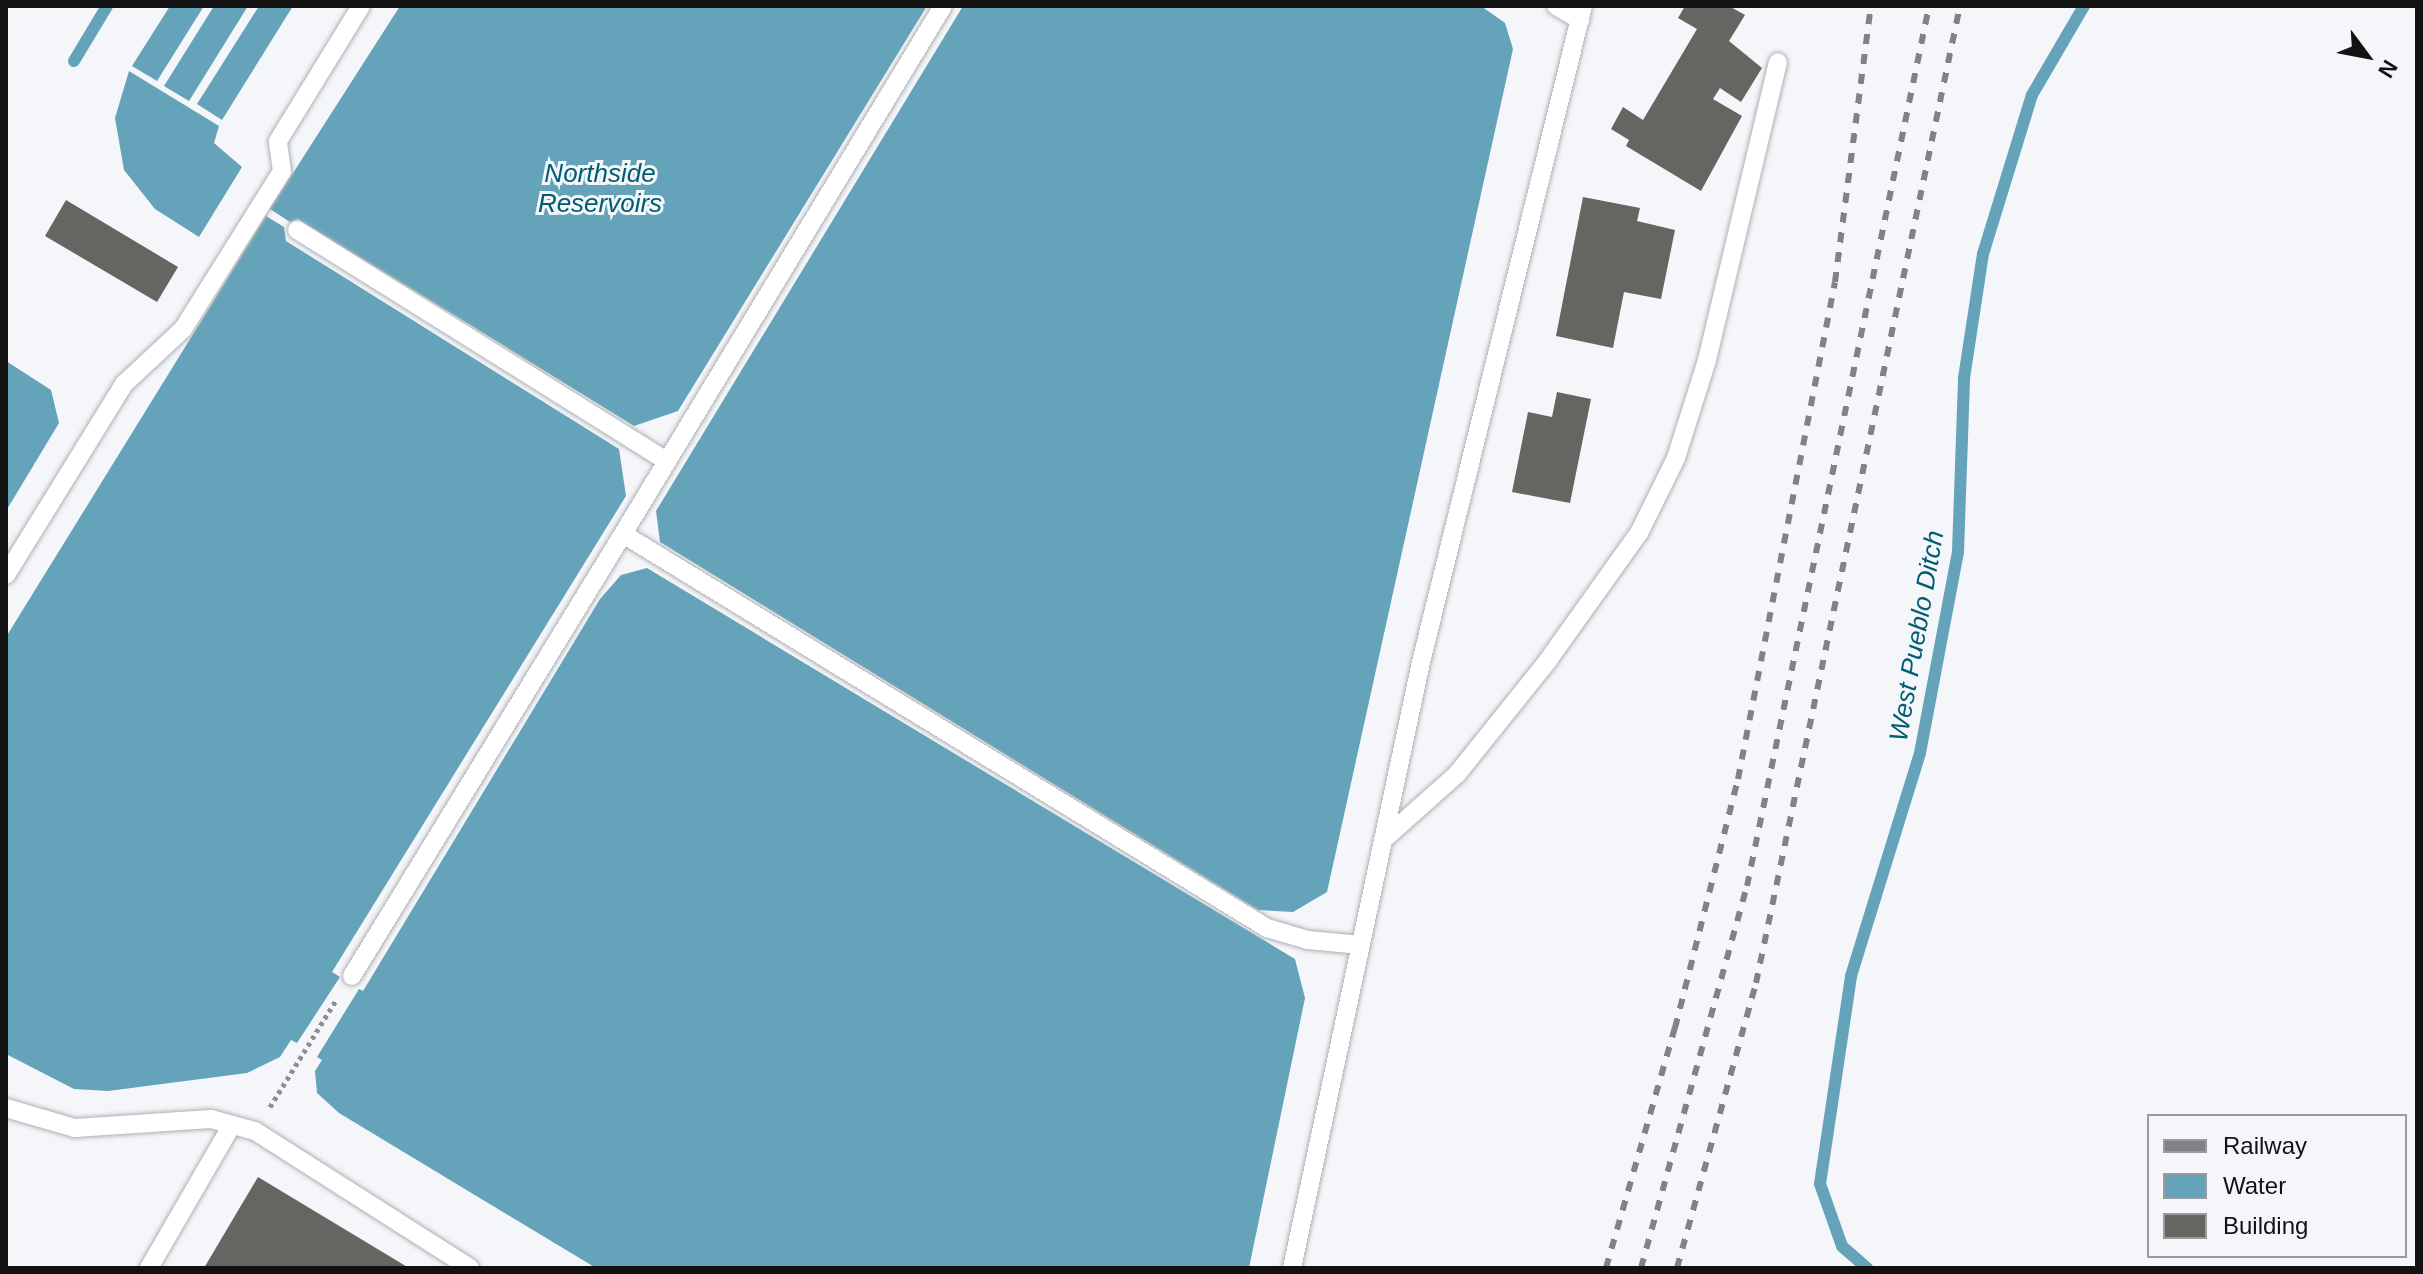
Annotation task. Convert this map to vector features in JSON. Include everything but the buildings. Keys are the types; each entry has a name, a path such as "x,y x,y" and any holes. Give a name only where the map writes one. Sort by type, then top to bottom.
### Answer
{"lane":[{"path":"6,575 124,384 183,329 274,184 282,171 278,141 361,6"},
{"path":"352,976 943,6"},
{"path":"1292,1268 1425,647 1581,13 1556,6"},
{"path":"1383,840 1457,774 1549,659 1639,533 1676,458 1707,360 1778,62"},
{"path":"297,230 667,461"},
{"path":"623,534 1267,928 1308,940 1361,945"},
{"path":"6,1108 75,1128 211,1119 255,1131 467,1267"},
{"path":"149,1268 232,1125"}],"path":[{"path":"255,1131 352,976"}],"water":[{"path":"170,6 204,6 157,81 132,66"},
{"path":"214,6 248,6 189,101 164,86"},
{"path":"259,6 293,6 222,120 197,104"},
{"name":"Northside Reservoirs","path":"400,6 927,6 678,411 634,426 298,219 290,222 270,209"},
{"path":"963,6 1481,6 1505,23 1513,49 1327,892 1293,912 1258,910 660,542 656,511"},
{"path":"129,71 219,126 214,143 242,167 199,237 155,209 124,170 115,118"},
{"path":"266,216 284,227 286,241 619,449 626,496 332,972 340,977 297,1043 291,1040 280,1057 247,1073 108,1091 74,1089 6,1054 6,637"},
{"path":"6,361 51,390 59,423 6,511"},
{"path":"647,568 1295,959 1305,998 1249,1268 596,1268 339,1113 317,1093 315,1071 322,1060 317,1057 359,989 363,991 600,599 621,575"}],"waterway":[{"path":"74,61 107,6"},
{"name":"West Pueblo Ditch","path":"1867,1268 1842,1246 1820,1184 1851,976 1920,753 1958,552 1964,378 1983,254 2032,95 2084,6"}],"railway":[{"path":"1606,1268 1675,1028 1738,779 1835,282 1871,6"},
{"path":"1641,1268 1747,886 1929,6"},
{"path":"1677,1268 1756,983 1960,6"}]}
